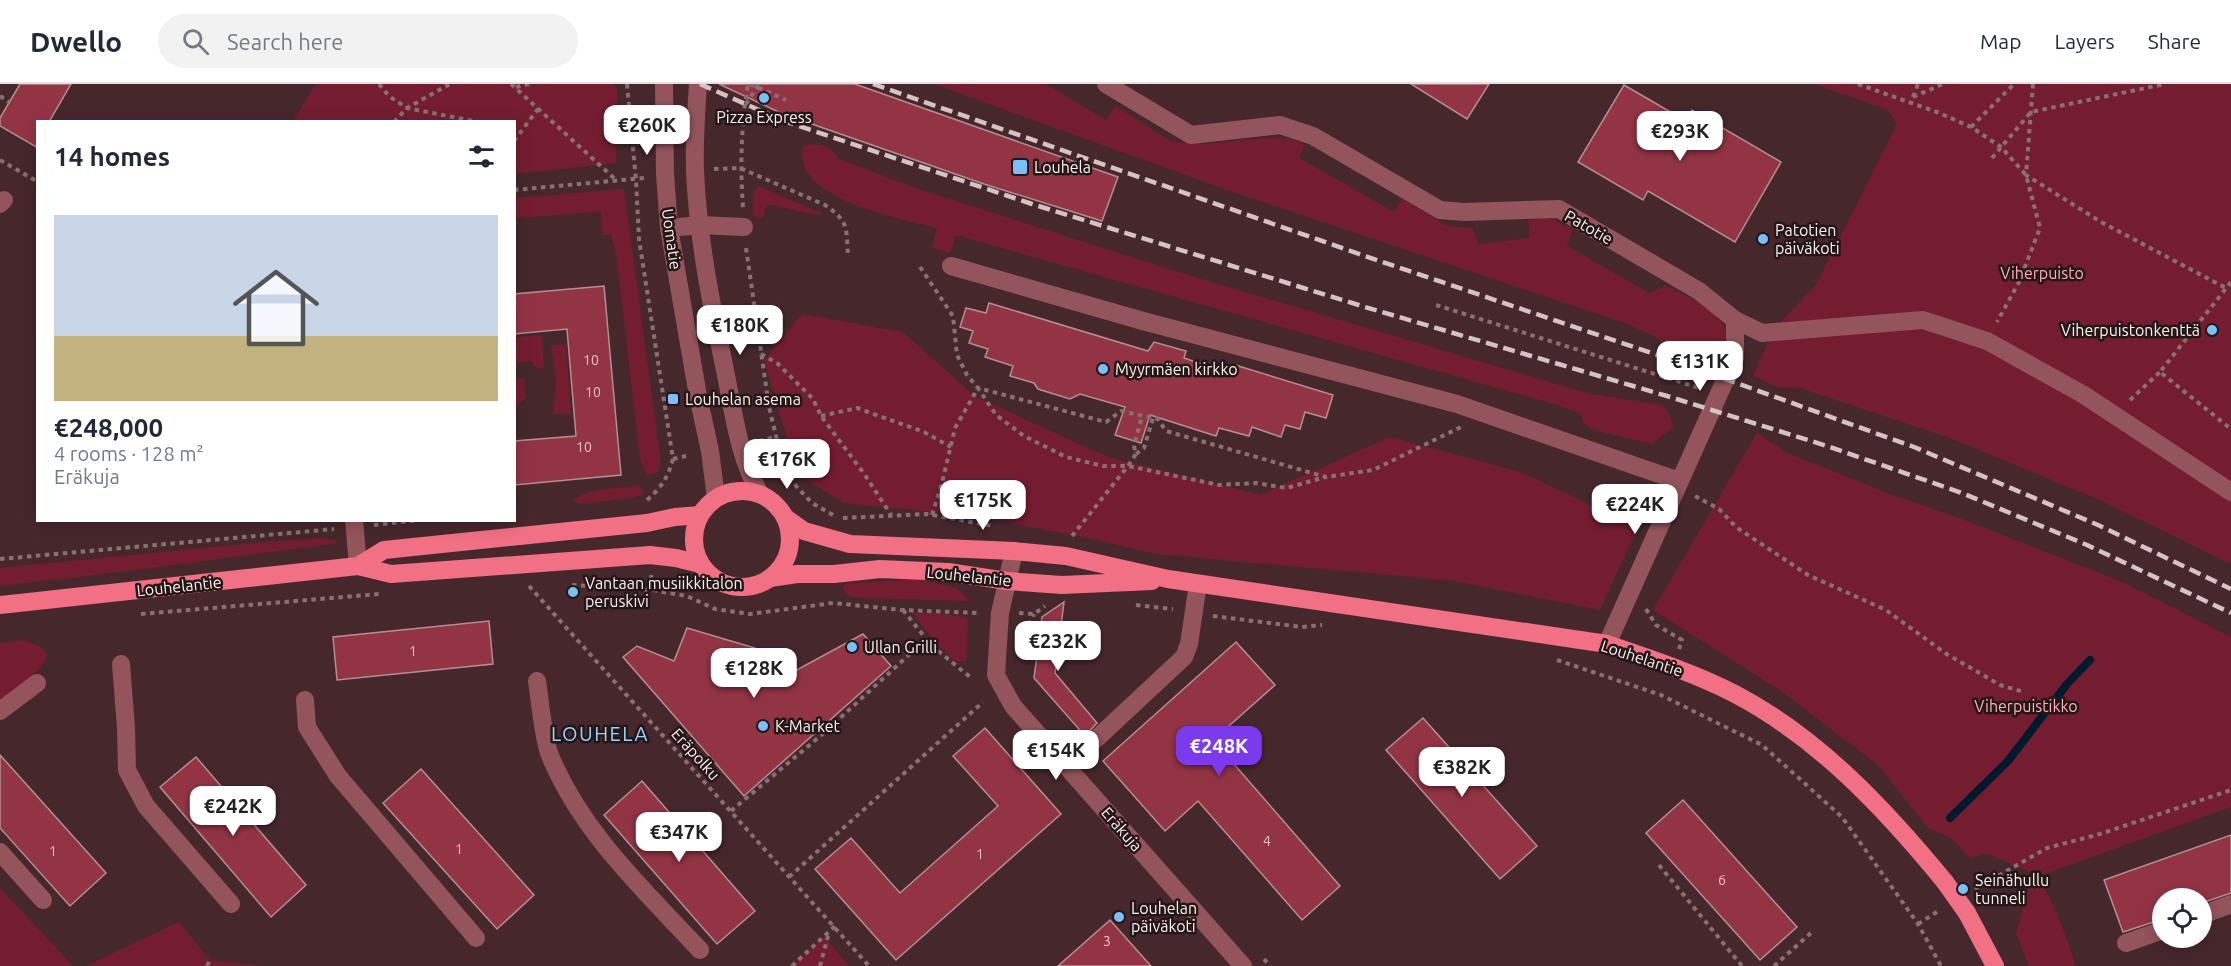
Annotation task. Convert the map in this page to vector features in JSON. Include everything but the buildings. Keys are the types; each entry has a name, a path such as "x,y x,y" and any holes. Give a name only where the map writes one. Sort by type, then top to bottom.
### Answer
{"main road":[{"path":"735,491 760,494 777,505 786,518 791,537 789,551 782,567 770,578 753,586 736,587 723,583 710,576 700,564 696,553 694,537 700,514 716,498 735,491"},
{"name":"Louhelantie","path":"358,567 384,550 647,523 700,514"},
{"name":"Louhelantie","path":"786,518 804,531 850,544 1014,551 1066,556 1198,584 1607,644 1672,666 1735,694 1774,717 1814,748 1884,810 1946,882 1967,913 1995,966"},
{"name":"Louhelantie","path":"0,605 358,567 391,574 650,555 700,564"},
{"name":"Louhelantie","path":"770,578 880,569 948,572 1007,581 1062,585 1168,579"}],"street":[{"name":"Uomatie","path":"664,84 665,174 669,228 698,396 711,451 716,498"},
{"name":"Uomatie","path":"698,84 695,170 699,225 708,291 740,445 750,476 760,494"},
{"name":"Patotie","path":"1106,84 1191,135 1280,125 1313,136 1440,210 1464,212 1559,209 1699,291 1735,320 1762,333 1923,320 1987,341 2084,395 2231,492"},
{"path":"669,228 699,225 744,227"},
{"path":"951,266 1143,321 1472,409 1679,481"},
{"path":"1607,644 1735,358 1735,320"},
{"path":"355,524 358,567"},
{"name":"Eräkuja","path":"1014,551 1000,612 996,675 1013,706 1242,966"},
{"path":"1095,740 1184,657 1198,584"},
{"path":"121,664 127,770 146,806 231,904"},
{"path":"537,681 548,752 577,809 621,864 700,950"},
{"path":"0,711 37,682"},
{"path":"305,700 307,727 338,776 476,938"},
{"path":"0,852 44,900"},
{"path":"2212,911 2231,904"},
{"path":"2127,943 2152,934"}],"path":[{"path":"379,84 389,96 407,108 468,120"},
{"path":"396,120 407,108 450,84"},
{"path":"513,86 529,84"},
{"path":"627,84 639,239 673,459 667,480 644,502"},
{"path":"786,100 749,84 744,107 740,168 744,227 761,354 783,465 796,486 812,503 838,518"},
{"path":"744,107 759,84"},
{"path":"1858,84 1971,127 2001,147 2026,174 2101,222 2226,288"},
{"path":"1911,103 1918,84"},
{"path":"1913,97 1943,84"},
{"path":"1971,127 2014,84"},
{"path":"1987,341 2019,282 2040,228 2026,174 2032,84"},
{"path":"1992,158 2031,112 2165,84"},
{"path":"513,86 616,180"},
{"path":"0,96 9,102"},
{"path":"516,138 538,109"},
{"path":"516,131 521,132"},
{"path":"0,160 36,181"},
{"path":"695,170 740,168 825,205 838,213 845,222 848,256"},
{"path":"516,190 636,180 665,174"},
{"path":"920,267 953,316 957,355 967,375 996,415 1024,436 1066,458 1103,466 1128,466 1219,485 1256,483 1287,488 1326,477 1372,470 1464,426 1472,409"},
{"path":"2115,415 2160,372 2231,282"},
{"path":"1436,305 1718,395"},
{"path":"761,354 777,363 813,399 821,416 865,475 891,515"},
{"path":"2160,372 2231,429"},
{"path":"978,388 1106,422 1121,411 1158,419 1166,431 1326,477"},
{"path":"932,515 955,428 978,388"},
{"path":"821,416 857,408 924,432 951,447"},
{"path":"1136,454 1134,446 1142,416"},
{"path":"1068,542 1136,454 1144,448 1153,418"},
{"path":"1690,505 1694,495 1719,509 1736,527 1808,574 1886,610 1945,653 2000,685 2024,692"},
{"path":"0,559 386,522"},
{"name":"Eräpolku","path":"538,585 528,585 869,966"},
{"path":"569,585 600,585 687,596 715,609 750,614 833,603 902,610 1034,614 1046,606"},
{"path":"130,615 386,594"},
{"path":"1646,603 1646,610 1656,625 1682,640 1672,666"},
{"path":"1131,605 1302,627 1332,624"},
{"path":"902,610 926,639 970,677"},
{"path":"731,812 825,732 926,639"},
{"path":"1547,658 1661,695 1762,745 1842,817 1918,924 1941,966"},
{"path":"789,878 983,702"},
{"path":"821,727 825,732"},
{"path":"1967,894 2047,848 2100,834 2231,790"},
{"path":"1659,865 1742,966"},
{"path":"1918,924 1947,906"},
{"path":"792,966 835,926"},
{"path":"1774,966 1813,931"},
{"path":"820,966 829,932"},
{"path":"207,966 210,960"}],"green space":[{"path":"316,84 613,84 617,87 616,163 516,174 516,120 294,120"},
{"path":"934,84 1046,84 1106,120 1116,106 1172,142 1206,144 1268,138 1291,139 1305,145 1299,158 1394,212 1402,199 1447,226 1473,228 1478,244 1530,238 1528,220 1549,218 1573,229 1567,246 1649,293 1666,286 1693,300 1710,310 1723,324 1727,333 1717,360 1686,355 1652,335 1625,323 1227,190"},
{"name":"Viherpuisto","path":"1814,84 2231,84 2231,564 2100,500 1950,438 1800,388 1776,387 1753,376 1774,329 1816,285 1897,124 1888,110"},
{"path":"809,144 827,147 839,159 915,188 1191,276 1590,394 1663,405 1671,417 1673,427 1652,444 1598,431 1584,424 1580,413 1554,404 956,235 950,253 932,248 937,228 853,204 814,181 804,166 803,148"},
{"path":"758,186 821,213 822,216 767,204 762,219 753,216 753,194"},
{"path":"624,189 661,462 659,471 647,476 640,459 616,252 611,235 603,235 601,212 516,218 516,198"},
{"path":"802,314 903,332 976,397 1108,457 1260,495 1390,437 1520,472 1638,527 1600,610 1455,581 1157,554 973,516 844,503 798,474 764,361"},
{"path":"542,335 544,367 537,369 531,361 516,363 516,337"},
{"path":"566,344 571,414 553,414 556,380 551,345"},
{"path":"516,378 525,379 524,389 527,396 516,407"},
{"name":"Viherpuistikko","path":"1757,433 1787,453 2122,582 2231,637 2231,807 2039,876 2059,918 2076,966 2029,966 2016,934 2032,875 2035,874 1985,853 1970,858 1951,838 1928,828 1878,765 1781,691 1653,610"},
{"path":"640,486 645,492 636,497 581,504 574,500 596,491"},
{"path":"320,538 335,540 338,543 0,586 0,568"},
{"path":"919,579 956,588 971,601 861,598 848,596 843,589 844,584"},
{"path":"913,613 937,613 967,618 966,661 955,661 934,642"},
{"path":"22,640 41,647 48,655 39,669 0,702 0,643"},
{"path":"0,888 73,966 0,966"},
{"path":"179,922 210,960 262,966 86,966"},
{"path":"824,937 849,966 792,966"}],"waterway":[{"path":"1950,818 2008,761 2067,684 2090,660"}],"railway":[{"path":"700,84 784,121 1032,204 1827,446 1962,493 2087,545 2231,613"},
{"path":"873,84 1365,256 1681,363 1914,447 2098,525 2231,589"}],"place":[{"name":"Pizza Express","path":"764,98"},
{"name":"Louhela","path":"1020,167"},
{"name":"Patotien päiväkoti","path":"1763,239"},
{"name":"Viherpuistonkenttä","path":"2212,330"},
{"name":"Myyrmäen kirkko","path":"1103,369"},
{"name":"Louhelan asema","path":"673,399"},
{"name":"Vantaan musiikkitalon peruskivi","path":"573,592"},
{"name":"Ullan Grilli","path":"852,647"},
{"name":"K-Market","path":"763,726"},
{"name":"Seinähullu tunneli","path":"1963,889"},
{"name":"Louhelan päiväkoti","path":"1119,917"}],"district":[{"name":"LOUHELA","path":"600,734"}]}
